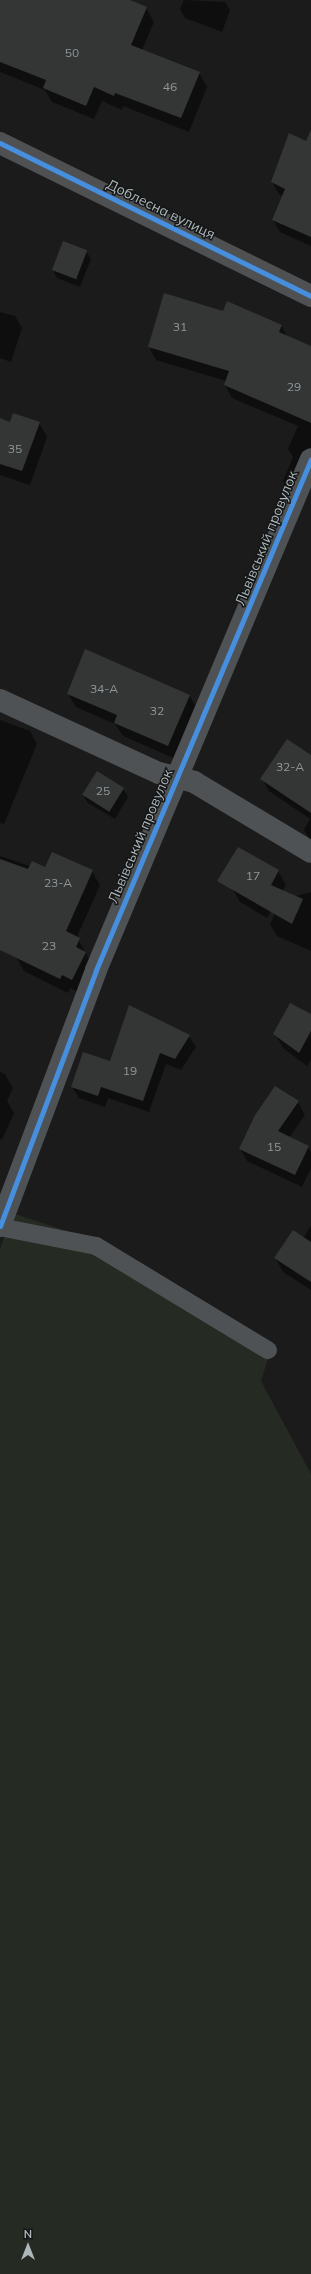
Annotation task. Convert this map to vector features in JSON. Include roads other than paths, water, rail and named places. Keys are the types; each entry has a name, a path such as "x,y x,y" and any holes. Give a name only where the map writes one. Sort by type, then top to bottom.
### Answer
{"street":[{"name":"Доблесна вулиця","path":"0,143 311,296"},
{"name":"Львівський провулок","path":"0,1226 96,970 311,459"},
{"name":"Львівський провулок","path":"0,700 159,773 194,782 311,852"}],"lane":[{"path":"0,1226 96,1246 268,1350"}]}
